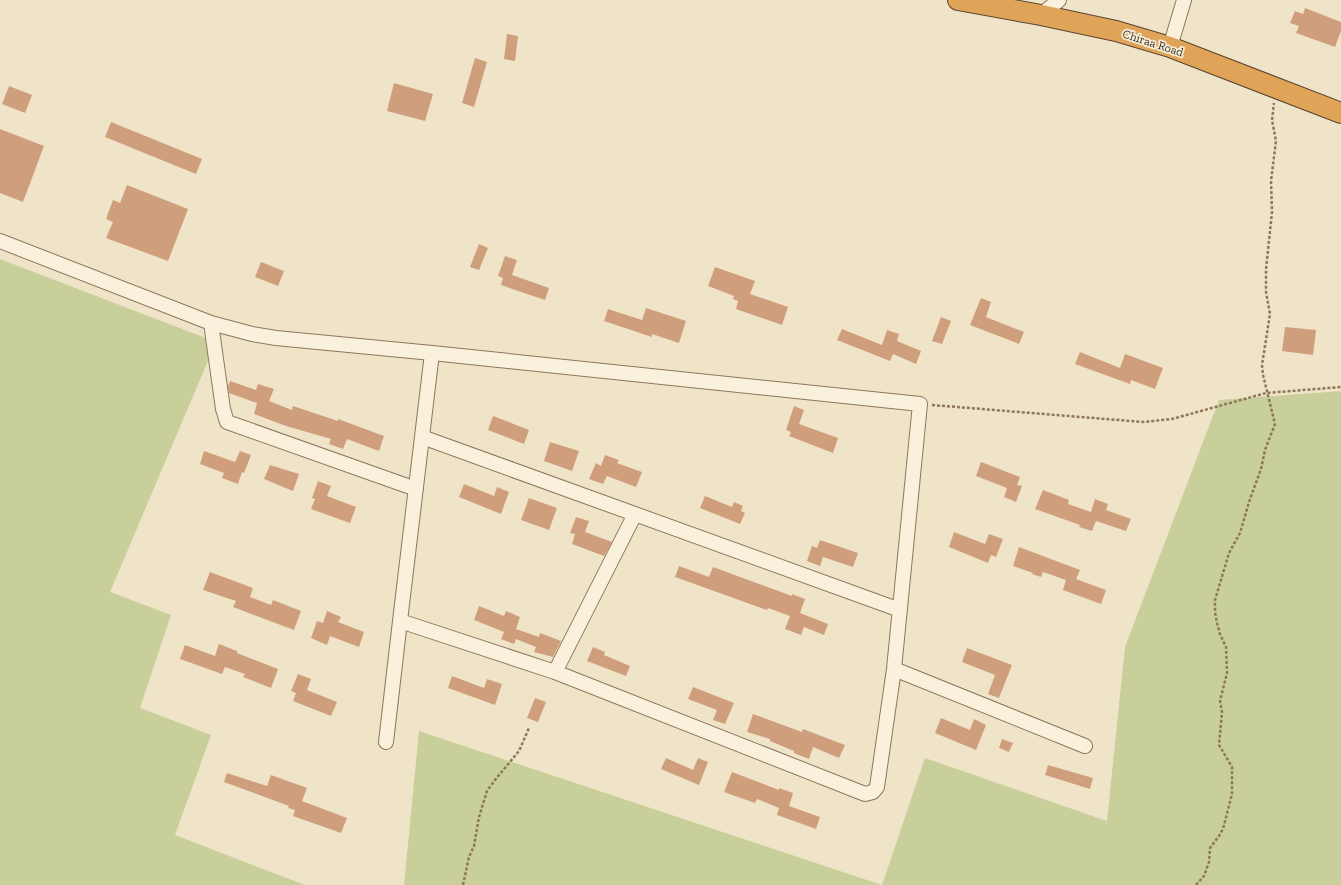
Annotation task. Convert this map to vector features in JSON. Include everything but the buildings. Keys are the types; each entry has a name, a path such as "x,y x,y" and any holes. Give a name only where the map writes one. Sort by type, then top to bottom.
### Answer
{"highway":[{"name":"Chiraa Road","path":"958,0 1041,15 1116,31 1170,47 1341,113"}],"street":[{"path":"1041,15 1059,0"},
{"path":"1170,47 1184,0"},
{"path":"0,240 211,323 252,334 276,338 920,404 894,669 877,787 873,792 865,794 555,672 400,622"},
{"path":"211,323 223,409 227,422 416,489"},
{"path":"386,742 432,353"},
{"path":"422,438 900,610"},
{"path":"555,672 635,514"},
{"path":"894,669 1085,746"}],"path":[{"path":"1196,885 1204,876 1209,862 1210,848 1223,829 1232,794 1232,767 1219,745 1222,718 1220,701 1227,674 1226,647 1220,634 1217,622 1215,600 1229,554 1240,533 1249,502 1262,469 1265,450 1275,424 1268,392 1262,375 1262,365 1270,314 1266,292 1266,269 1272,212 1270,181 1276,141 1272,120 1277,89"},
{"path":"920,404 1143,422 1172,419 1268,392 1341,387"},
{"path":"463,885 468,857 474,846 479,817 487,791 519,751 529,728"}],"green space":[{"path":"0,259 216,342 110,592 171,615 140,708 211,735 175,835 305,885 0,885"},
{"path":"1341,391 1341,885 882,885 925,758 1107,821 1125,647 1219,400"},
{"path":"419,731 882,885 404,885"}]}
